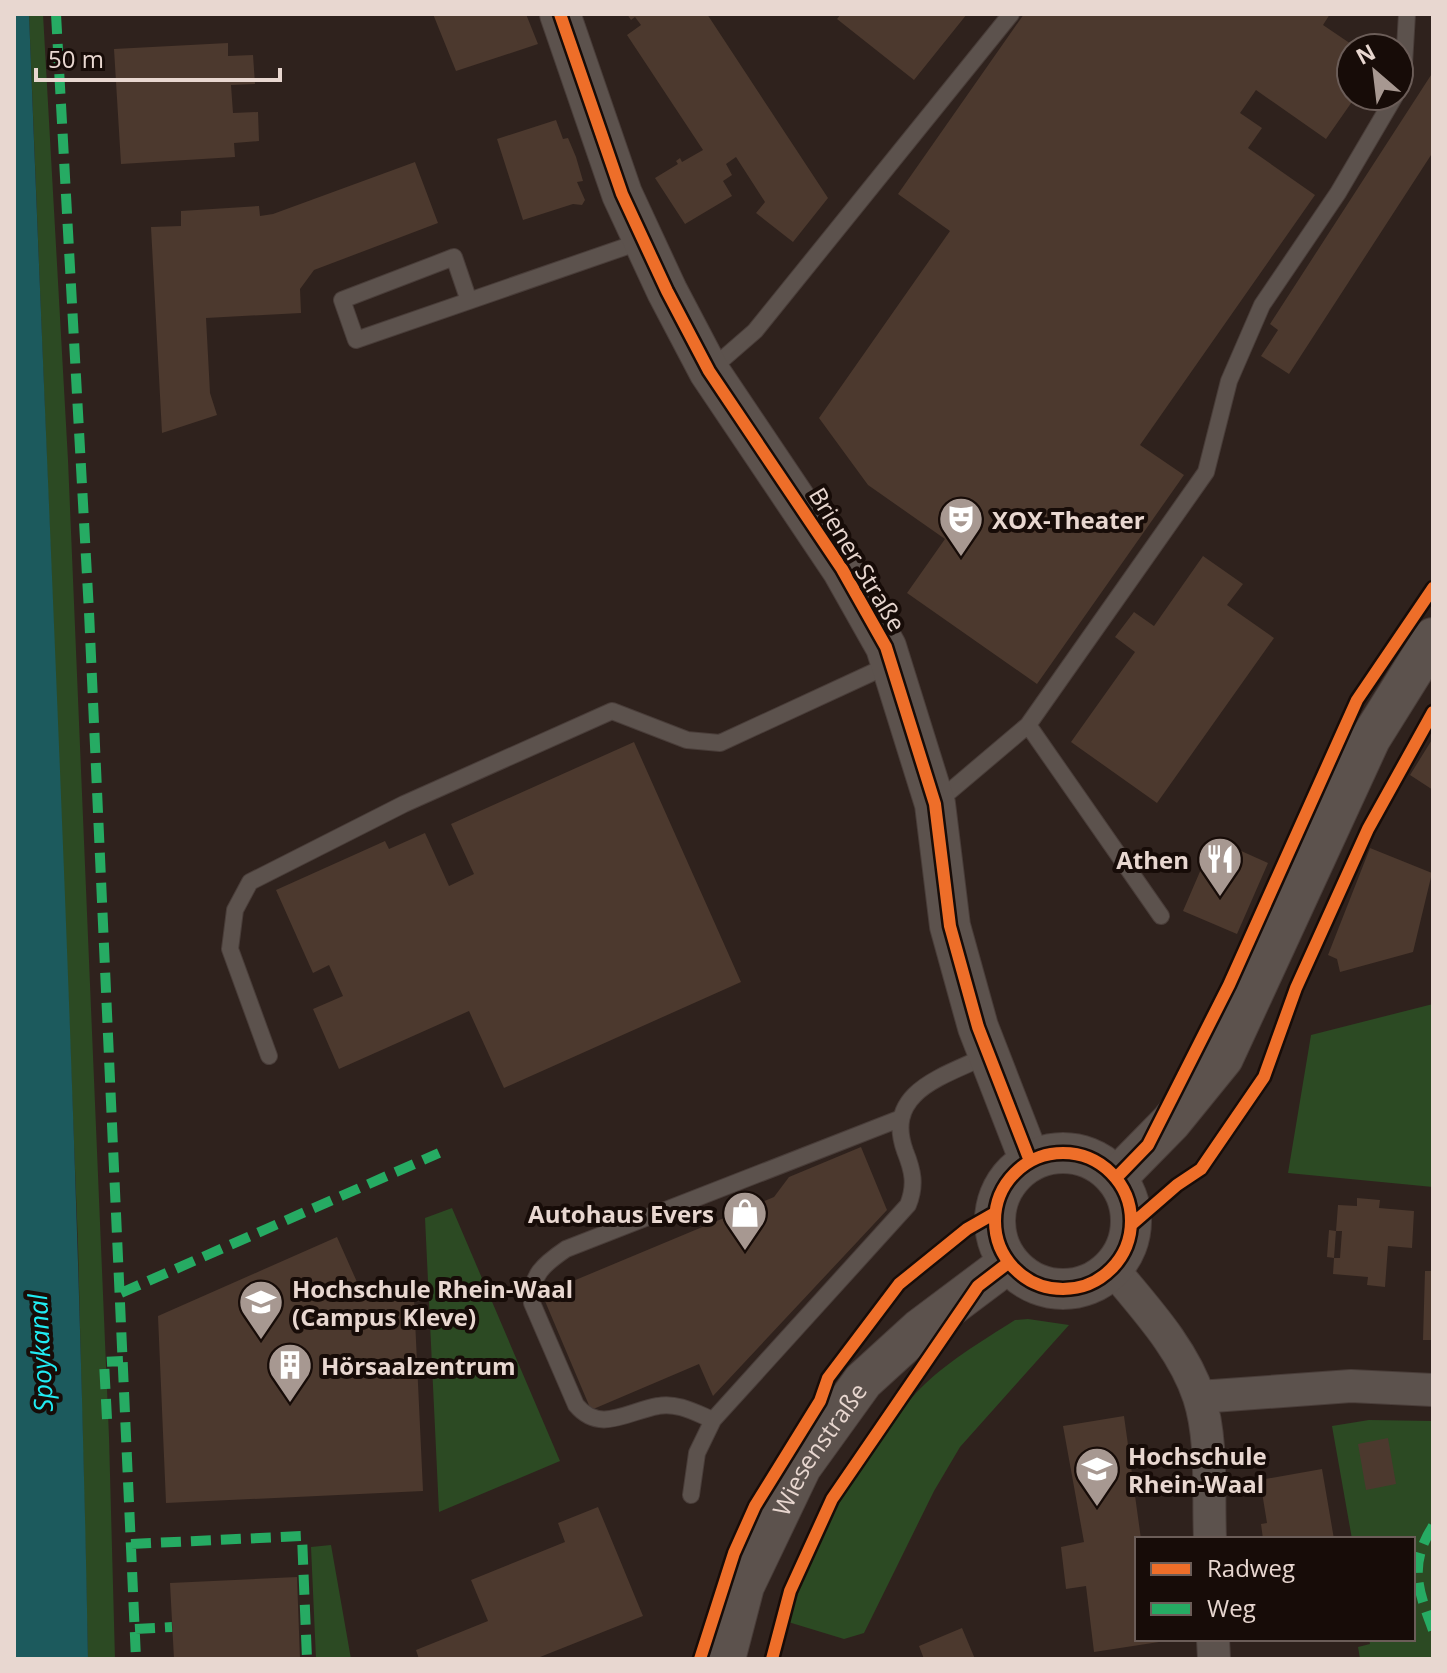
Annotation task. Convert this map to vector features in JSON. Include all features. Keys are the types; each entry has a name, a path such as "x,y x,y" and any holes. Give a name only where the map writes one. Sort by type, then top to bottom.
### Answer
{"street":[{"name":"Briener Straße","path":"560,14 622,194 709,371 842,569 886,647 935,804 950,926 990,1054 1030,1161"},
{"path":"1116,1178 1223,1058 1370,739 1433,638"},
{"path":"1053,1153 1076,1154 1098,1162 1116,1178 1125,1192 1131,1225 1125,1248 1112,1268 1093,1282 1070,1289 1047,1287 1026,1279 1008,1263 997,1239 995,1213 1001,1192 1013,1174 1030,1161 1053,1153"},
{"name":"Wiesenstraße","path":"725,1659 744,1586 801,1467 863,1381 920,1329 1008,1263"},
{"path":"1112,1268 1153,1318 1181,1359 1199,1397 1207,1453 1210,1537"},
{"path":"1199,1397 1351,1386 1433,1390"}],"lane":[{"path":"709,371 755,331 1011,14"},
{"path":"935,804 1028,725 1206,472 1229,381 1262,305 1338,193 1386,112"},
{"path":"469,301 454,257 342,300 356,340 469,301 644,240"},
{"path":"269,1056 230,949 235,910 250,882 404,804 612,711 687,740 720,743 891,664"},
{"path":"1028,725 1161,916"},
{"path":"713,1420 676,1406 659,1406 601,1421 585,1415 576,1405 532,1303 531,1287 536,1273 566,1249 899,1119 917,1091 990,1054"},
{"path":"691,1495 697,1453 713,1420 908,1205 914,1188 899,1119"}],"green space":[{"path":"29,14 43,14 68,460 109,1437 115,1659 88,1659 78,1244"},
{"path":"1433,1004 1433,1187 1288,1173 1311,1035"},
{"path":"452,1208 560,1461 439,1512 425,1218"},
{"path":"1015,1320 1069,1325 960,1447 934,1491 864,1633 844,1639 785,1621 824,1530 857,1472 895,1418 927,1382 950,1363"},
{"path":"1369,1420 1433,1421 1433,1659 1360,1659 1358,1647 1370,1644 1369,1641 1415,1641 1415,1537 1352,1537 1332,1426"},
{"path":"331,1545 351,1659 316,1659 311,1547"}],"water":[{"name":"Spoykanal","path":"14,14 29,14 70,1042 88,1659 14,1659"}],"building":[{"path":"433,14 526,14 538,44 456,71"},
{"path":"627,14 707,14 828,198 793,242 756,213 765,202 736,157 726,164 732,175 723,181 732,196 685,224 655,178 678,164 676,161 680,158 682,162 703,150 627,35 641,25 635,17 631,20"},
{"path":"841,14 967,14 914,80 837,19"},
{"path":"1024,14 1330,14 1323,25 1335,33 1335,112 1345,112 1326,139 1256,90 1240,113 1262,128 1248,148 1315,195 1140,445 1184,475 1037,684 907,593 945,539 868,485 819,418 950,231 898,194"},
{"path":"228,43 228,56 253,55 255,84 231,85 233,113 258,112 259,141 234,143 235,157 121,164 114,49"},
{"path":"1433,72 1433,152 1289,374 1261,356 1278,330 1270,324 1407,112 1415,112 1415,100"},
{"path":"556,120 563,139 568,138 576,157 583,181 577,182 585,200 582,205 573,204 523,220 497,139"},
{"path":"415,162 438,223 314,270 300,289 301,313 206,318 210,393 217,415 162,433 151,227 181,226 181,211 259,206 260,216 273,214"},
{"path":"1203,556 1243,584 1227,605 1274,638 1157,803 1071,742 1135,652 1115,637 1134,612 1154,626"},
{"path":"1433,738 1433,790 1410,775"},
{"path":"634,742 741,982 504,1088 469,1011 339,1069 313,1009 343,996 329,965 313,973 276,890 385,841 389,849 425,833 449,886 474,874 451,824"},
{"name":"Athen","path":"1211,846 1227,853 1230,846 1268,863 1237,934 1183,911"},
{"path":"1370,848 1432,873 1413,952 1340,972 1337,959 1328,955"},
{"name":"Autohaus Evers","path":"861,1147 887,1210 713,1396 699,1364 591,1410 542,1294 774,1197 789,1177"},
{"path":"1357,1198 1380,1200 1379,1208 1414,1211 1412,1248 1388,1246 1385,1287 1367,1285 1368,1277 1333,1274 1334,1258 1340,1258 1342,1231 1336,1231 1338,1205 1357,1206"},
{"path":"1329,1230 1336,1231 1334,1258 1327,1257"},
{"name":"Hörsaalzentrum","path":"337,1237 365,1300 414,1298 423,1491 166,1503 158,1316"},
{"path":"1425,1271 1433,1271 1433,1340 1423,1340"},
{"path":"1124,1416 1141,1537 1135,1537 1135,1641 1159,1642 1094,1652 1086,1586 1066,1589 1061,1547 1084,1542 1063,1426"},
{"path":"1388,1438 1396,1484 1366,1490 1358,1444"},
{"path":"1322,1469 1334,1537 1263,1537 1261,1524 1267,1523 1260,1480"},
{"path":"598,1507 643,1616 535,1659 419,1659 416,1650 488,1621 471,1580 565,1542 558,1523"},
{"path":"297,1577 300,1659 174,1659 170,1583"},
{"path":"962,1628 975,1659 924,1659 919,1646"}],"marked path":[{"path":"56,14 89,612 136,1659"},
{"path":"121,1293 439,1153"},
{"path":"107,1419 104,1362 123,1361"},
{"path":"1433,1526 1425,1540 1418,1565 1420,1590 1433,1630"},
{"path":"131,1544 302,1536 307,1659"},
{"path":"135,1629 172,1627"}],"cycle path":[{"path":"560,14 622,194 667,291 709,371 842,569 886,647 935,804 950,926 978,1027 1030,1161"},
{"path":"1116,1178 1148,1145 1229,985 1357,700 1433,588"},
{"path":"1131,1225 1177,1185 1201,1169 1264,1077 1296,988 1368,829 1433,712"},
{"path":"1063,1153 1089,1158 1111,1173 1126,1195 1131,1221 1126,1247 1111,1269 1089,1284 1063,1289 1037,1284 1015,1269 1000,1247 995,1221 1000,1195 1015,1173 1037,1158 1063,1153"},
{"path":"700,1659 734,1553 755,1506 820,1401 828,1378 899,1284 967,1229 995,1213"},
{"path":"772,1659 790,1591 832,1499 978,1286 1008,1263"}],"place":[{"name":"XOX-Theater","path":"961,558"},
{"name":"Athen","path":"1220,898"},
{"name":"Autohaus Evers","path":"745,1252"},
{"name":"Hochschule Rhein-Waal (Campus Kleve)","path":"261,1341"},
{"name":"Hörsaalzentrum","path":"290,1404"},
{"name":"Hochschule Rhein-Waal","path":"1097,1508"}]}
